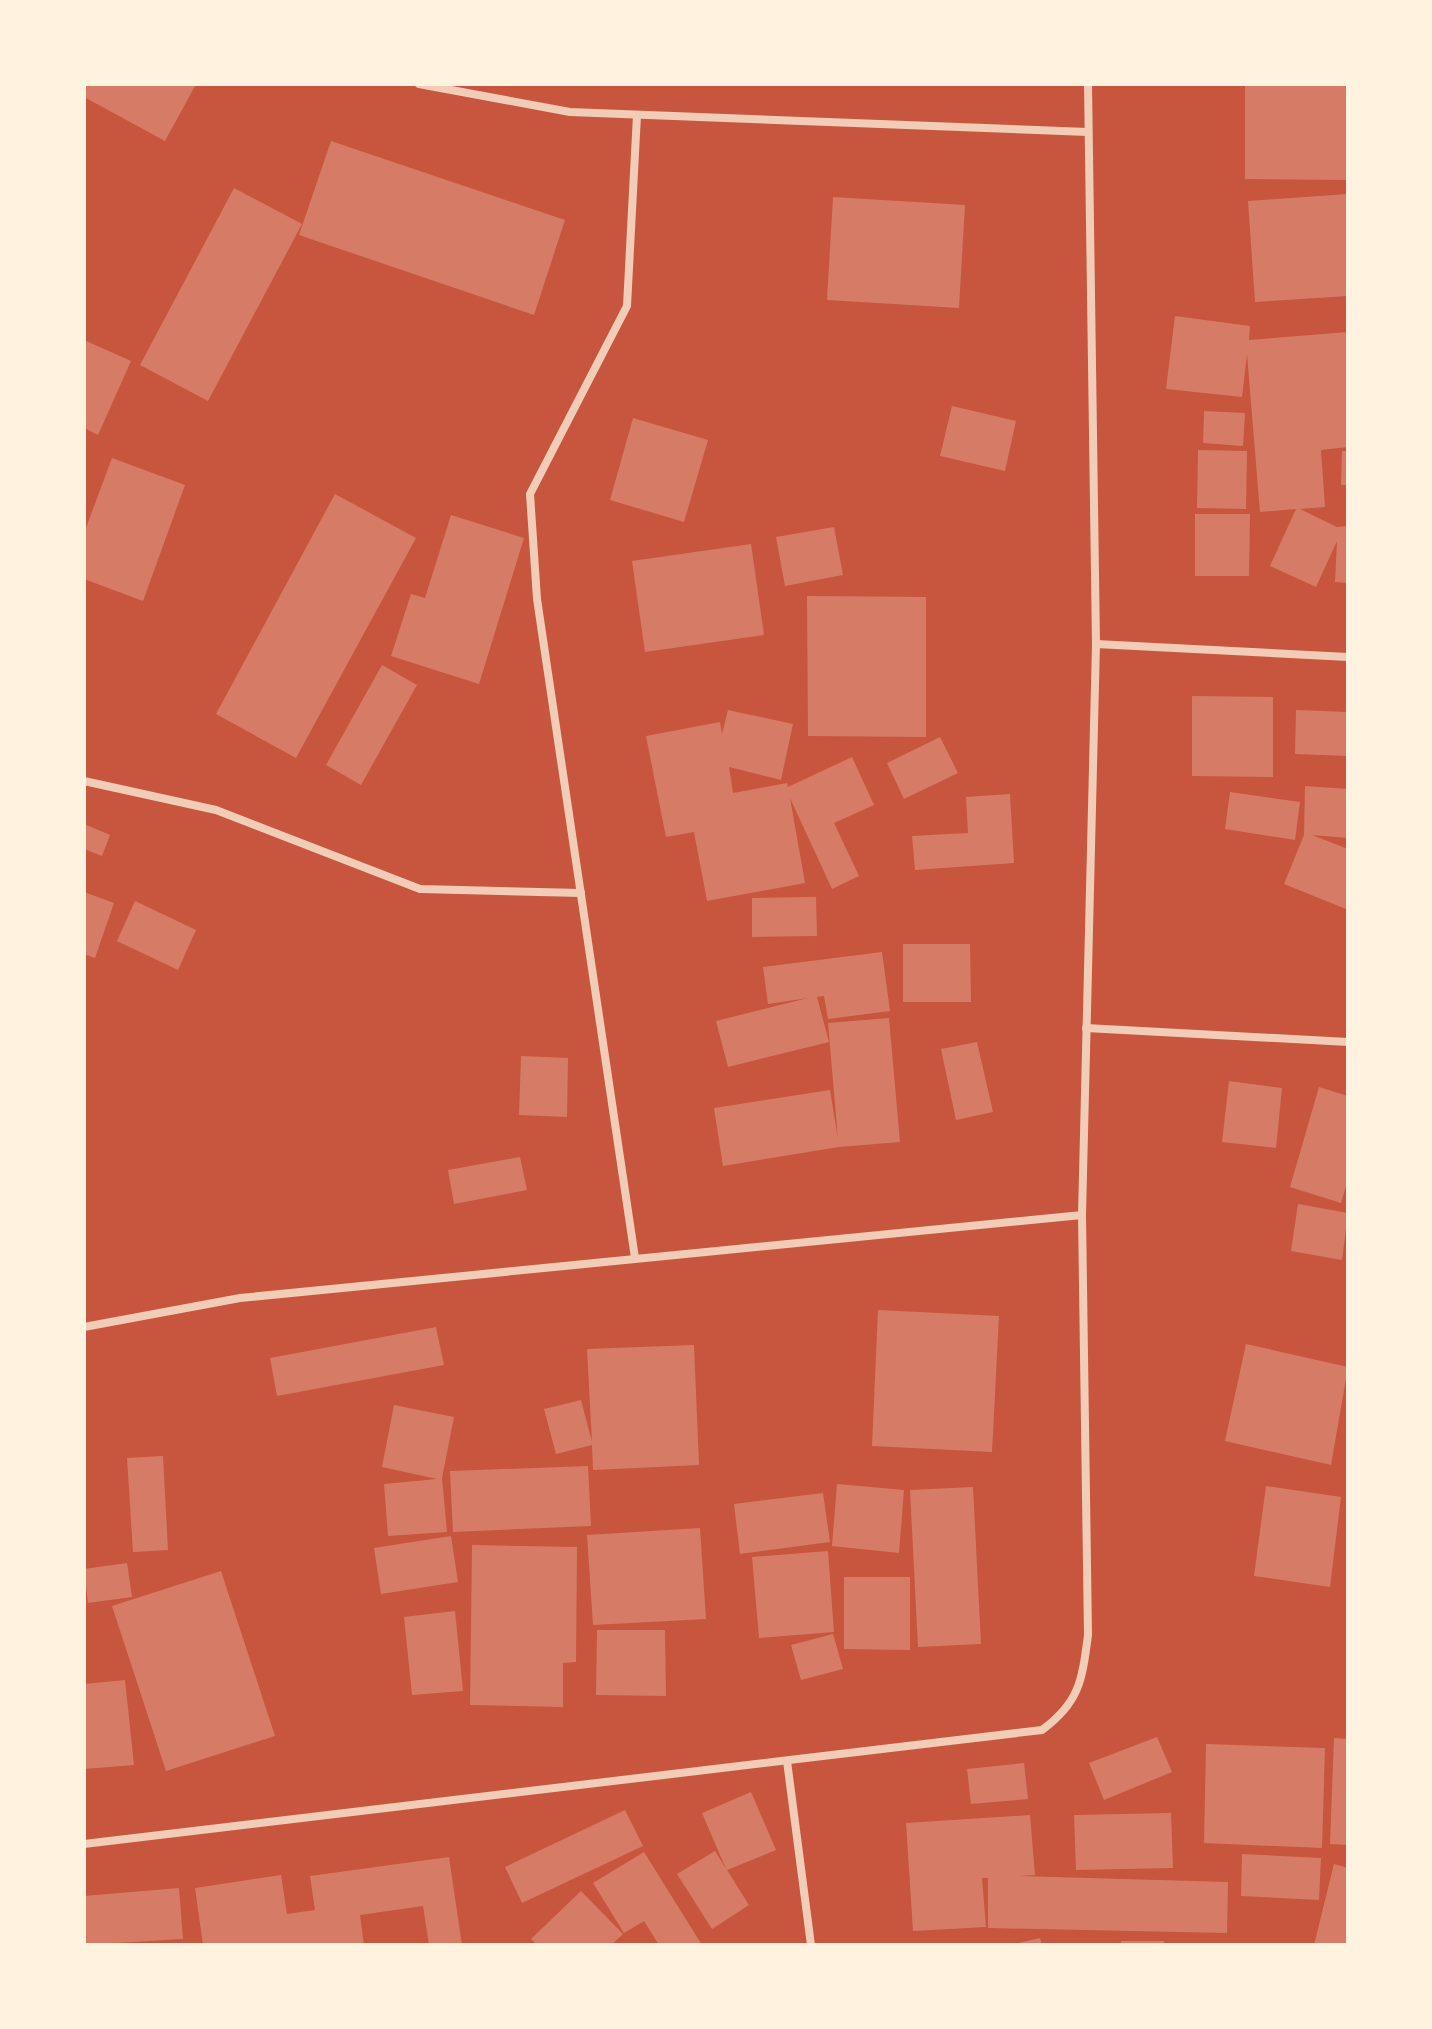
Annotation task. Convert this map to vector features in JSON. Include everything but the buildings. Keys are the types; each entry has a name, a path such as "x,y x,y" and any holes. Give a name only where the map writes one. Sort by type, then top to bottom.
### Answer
{"street":[{"path":"419,84 570,112 1088,132"},
{"path":"84,1844 1042,1730 1066,1713 1082,1681 1088,1635 1082,1215 1096,644 1088,84"},
{"path":"635,1258 537,599 530,494 627,306 637,115"},
{"path":"1096,644 1348,657"},
{"path":"84,781 216,810 420,889 581,893"},
{"path":"1086,1028 1348,1042"},
{"path":"84,1327 240,1298 1082,1215"},
{"path":"787,1761 811,1945"}]}
